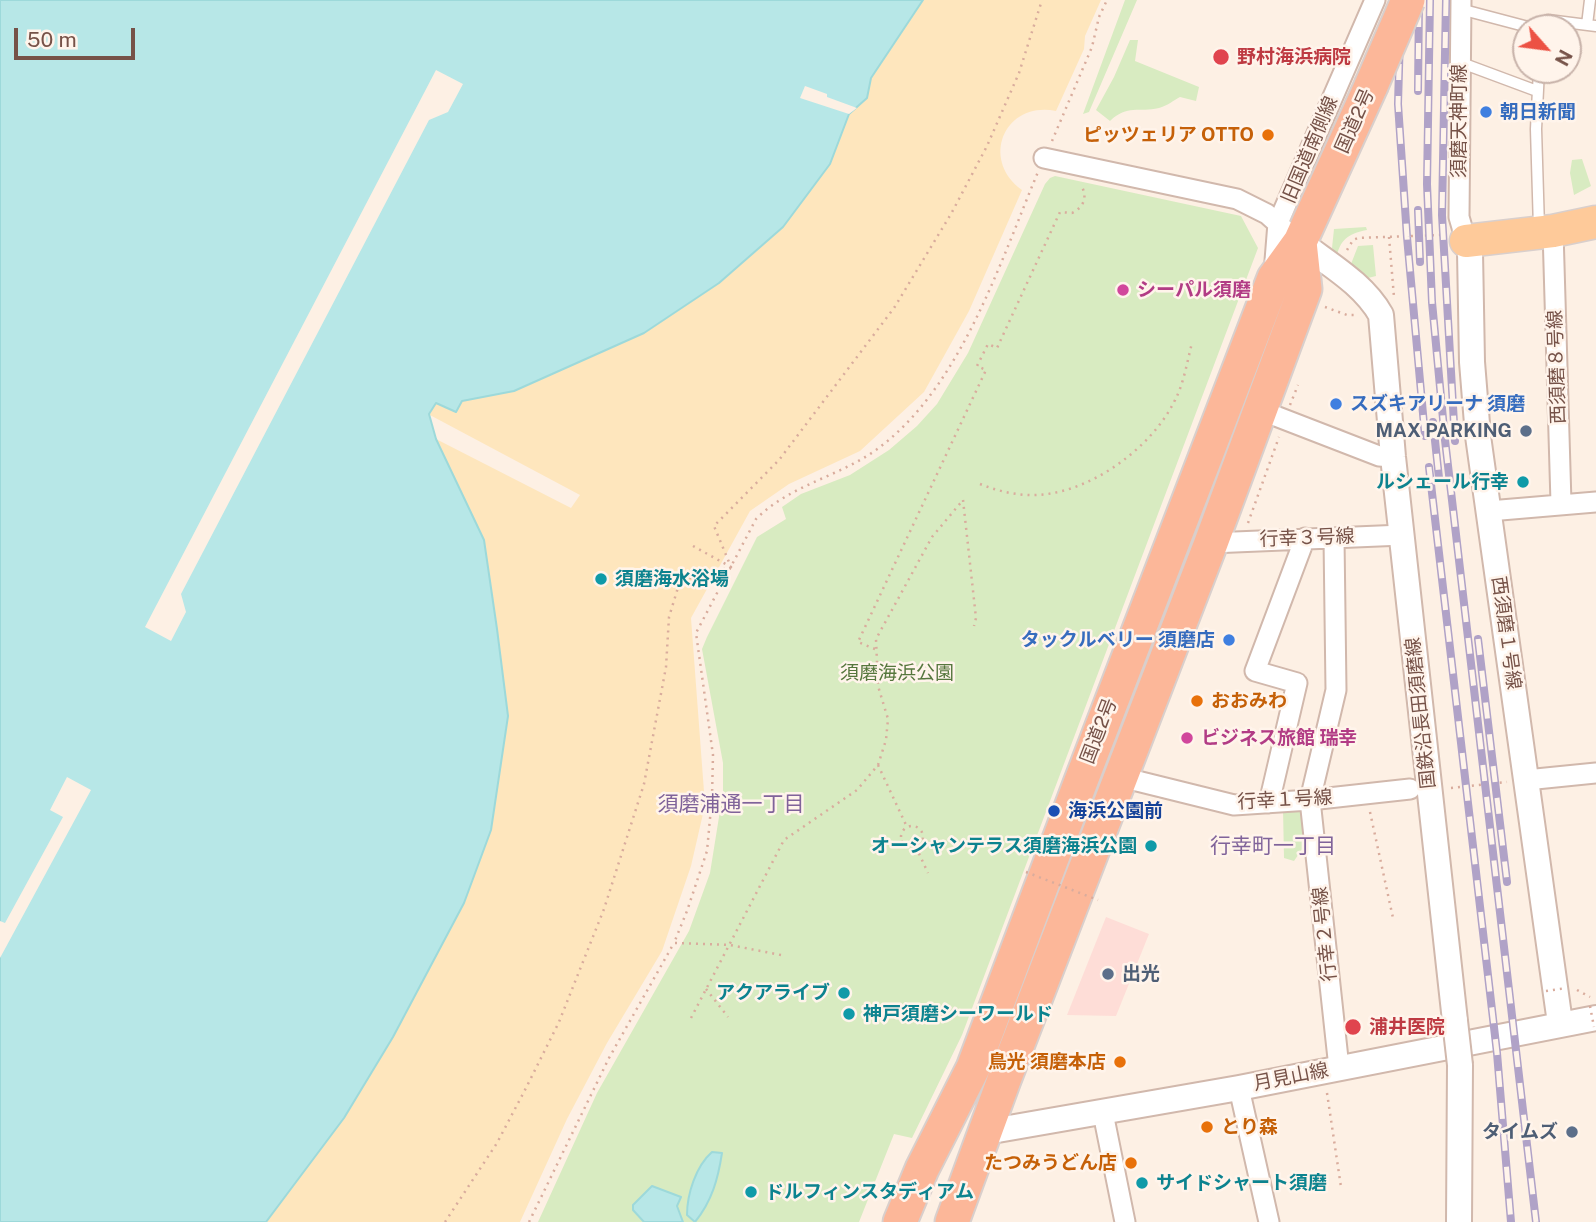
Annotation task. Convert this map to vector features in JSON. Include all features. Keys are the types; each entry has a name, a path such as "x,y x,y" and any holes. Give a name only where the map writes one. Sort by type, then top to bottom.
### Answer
{"highway":[{"name":"国道2号","path":"900,1222 922,1169 973,1068 1289,233 1371,86 1408,0"},
{"name":"国道2号","path":"952,1222 1305,289 1289,233"},
{"path":"913,1222 935,1174 952,1146 966,1137 986,1132 964,1085"}],"main road":[{"path":"1459,237 1546,232 1596,222"}],"street":[{"name":"旧国道南側線","path":"1289,233 1375,0"},
{"name":"須磨天神町線","path":"1459,237 1460,5"},
{"path":"1044,158 1237,200 1267,214 1289,233"},
{"name":"西須磨８号線","path":"1546,232 1561,503"},
{"name":"国鉄沿長田須磨線","path":"1289,233 1371,298 1381,315 1393,457 1460,1065 1459,1222"},
{"name":"西須磨１号線","path":"1459,237 1470,252 1474,387 1520,780 1560,1023"},
{"path":"1260,410 1379,456 1393,457"},
{"path":"1489,511 1596,502"},
{"name":"行幸３号線","path":"1211,543 1403,535"},
{"path":"1269,803 1297,682 1255,671 1305,538"},
{"name":"行幸２号線","path":"1332,1077 1310,800 1336,690 1334,538"},
{"path":"1520,780 1596,772"},
{"name":"行幸１号線","path":"1121,777 1234,805 1410,789"},
{"name":"月見山線","path":"986,1132 1239,1088 1332,1077 1560,1023 1593,1012"},
{"path":"1239,1088 1269,1222"},
{"path":"1103,1113 1125,1222"}],"lane":[{"path":"1590,0 1591,25"},
{"path":"1460,5 1512,22"},
{"path":"1459,61 1537,91"},
{"path":"1538,84 1536,129 1546,232"}],"path":[{"path":"731,567 714,526 779,460 894,308 951,214 988,146 1019,73 1042,0"},
{"path":"529,1222 609,1058 674,943 707,850 713,755 696,633 757,519 766,509 778,500 844,469 876,450 931,397 949,370 973,324 1092,47 1099,17 1107,0"},
{"path":"875,649 858,642 986,370 977,366 988,344 997,348 1060,212 1072,213 1083,203 1084,191 1078,181"},
{"path":"1338,272 1349,245 1358,238 1459,237"},
{"path":"980,484 1012,494 1046,494 1078,486 1119,463 1142,445 1167,415 1176,398 1192,343"},
{"path":"691,1018 784,840 857,790 878,765 886,740 888,719 878,686 876,639 932,537 963,500 976,618 974,626"},
{"path":"693,546 731,567"},
{"path":"445,1222 497,1143 526,1088 559,1022 601,920 644,784 666,667 669,617 680,581 731,567"},
{"path":"878,765 907,827"},
{"path":"1447,788 1520,780"},
{"path":"1366,795 1392,918"},
{"path":"915,826 922,832 923,839 916,847 909,848 902,843 902,832 907,827 915,826"},
{"path":"916,847 928,873"},
{"path":"1026,872 1098,900"},
{"path":"674,943 730,945 781,955"},
{"path":"1546,991 1569,987 1593,1012"},
{"path":"706,989 728,1017"},
{"path":"1332,1077 1341,1187"}],"shaded area":[{"name":"出光","path":"1106,917 1149,934 1116,1016 1067,1015"}],"green space":[{"path":"1125,0 1137,0 1089,112 1083,114"},
{"path":"1130,40 1138,40 1135,61 1199,87 1196,101 1180,97 1159,108 1122,112 1110,121 1096,110"},
{"path":"1582,159 1591,186 1574,195 1570,173 1572,160"},
{"name":"須磨海浜公園","path":"1055,176 1241,216 1258,248 962,1035 912,1138 894,1134 859,1222 538,1222 597,1093 689,931 710,873 723,792 723,763 702,649 707,637 757,537 786,519 782,507 801,494 850,475 889,450 937,404 968,353 1045,184"},
{"path":"1366,227 1367,230 1344,240 1337,255 1332,248 1334,229"},
{"path":"1373,245 1376,276 1368,278 1351,264 1358,246"},
{"path":"1297,808 1307,817 1309,839 1294,861 1284,858 1283,809"}],"sand":[{"name":"須磨海水浴場","path":"923,0 1101,0 1085,36 1084,49 1056,111 1038,110 1023,115 1011,124 1004,136 1002,164 1009,178 1022,190 969,311 924,392 860,451 789,484 750,511 691,618 705,805 691,866 662,951 607,1043 567,1119 520,1222 266,1222 344,1118 484,540 436,439 571,508 580,495 428,414 436,403 514,391 568,366 830,164 849,114 867,98 871,78"}],"water":[{"path":"0,0 923,0 871,78 867,98 849,114 830,164 783,227 719,283 644,333 514,391 462,401 456,412 436,403 429,414 436,439 484,540 508,716 491,830 464,903 393,1037 344,1118 266,1222 0,1222"},
{"path":"712,1152 722,1153 718,1172 710,1198 695,1222 687,1215 689,1198 701,1165"},
{"path":"652,1186 681,1197 677,1206 683,1222 644,1222 633,1210 633,1205"}],"pier":[{"path":"436,70 463,84 448,112 429,120 181,594 186,612 171,641 145,627"},
{"path":"805,86 857,108 849,114 800,98"},
{"path":"67,777 91,790 0,958 0,921 5,923 63,817 50,810"}],"railway":[{"path":"1401,0 1398,104 1425,436"},
{"path":"1418,91 1419,0"},
{"path":"1430,0 1427,184 1432,302 1445,440 1536,1222"},
{"path":"1446,0 1442,215 1455,441"},
{"path":"1418,210 1420,262"},
{"path":"1433,422 1439,478"},
{"path":"1429,467 1497,1053 1511,1222"},
{"path":"1478,639 1507,882"}],"place":[{"name":"野村海浜病院","path":"1221,57"},
{"name":"朝日新聞","path":"1486,112"},
{"name":"ピッツェリア OTTO","path":"1268,135"},
{"name":"シーパル須磨","path":"1123,290"},
{"name":"スズキアリーナ 須磨","path":"1336,404"},
{"name":"MAX PARKING","path":"1526,431"},
{"name":"ルシェール行幸","path":"1523,482"},
{"name":"須磨海水浴場","path":"601,579"},
{"name":"タックルベリー 須磨店","path":"1229,640"},
{"name":"おおみわ","path":"1197,701"},
{"name":"ビジネス旅館 瑞幸","path":"1187,738"},
{"name":"海浜公園前","path":"1054,811"},
{"name":"オーシャンテラス須磨海浜公園","path":"1151,846"},
{"name":"出光","path":"1108,974"},
{"name":"アクアライブ","path":"844,993"},
{"name":"神戸須磨シーワールド","path":"849,1014"},
{"name":"浦井医院","path":"1353,1027"},
{"name":"鳥光 須磨本店","path":"1120,1062"},
{"name":"とり森","path":"1207,1127"},
{"name":"タイムズ","path":"1572,1132"},
{"name":"たつみうどん店","path":"1131,1163"},
{"name":"サイドシャート須磨","path":"1142,1183"},
{"name":"ドルフィンスタディアム","path":"751,1192"}],"district":[{"name":"須磨浦通一丁目","path":"731,805"},
{"name":"行幸町一丁目","path":"1273,847"}]}
